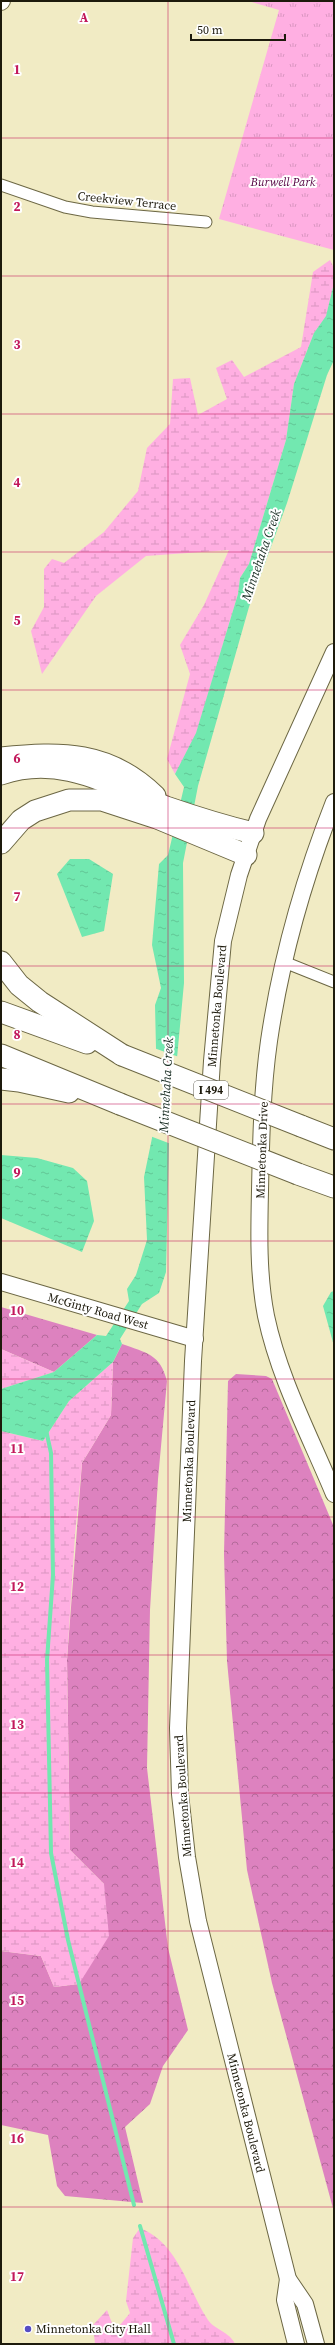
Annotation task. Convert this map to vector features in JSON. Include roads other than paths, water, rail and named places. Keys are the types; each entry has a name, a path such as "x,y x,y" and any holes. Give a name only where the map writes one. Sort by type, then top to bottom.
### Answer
{"highway":[{"path":"1,758 50,753 76,756 100,762 136,779 166,806"},
{"path":"1,774 29,768 69,769 211,822 254,833"},
{"path":"1,843 21,820 35,812 68,800 102,800 157,818 246,855"},
{"path":"1,962 20,985 40,1002 122,1055"},
{"name":"I 494","path":"1,1012 122,1055 334,1139"},
{"path":"1,1055 120,1104 334,1187"},
{"path":"1,1079 19,1080 120,1104"}],"main road":[{"name":"Minnetonka Boulevard","path":"316,2344 304,2304 288,2279 198,1922 187,1858 180,1794 178,1728 195,1339 216,1002 223,940 246,855 254,833 334,652"},
{"name":"Minnetonka Drive","path":"334,802 312,860 284,962 269,1041 261,1141 260,1274 266,1317 282,1370 334,1494"},
{"name":"McGinty Road West","path":"1,1282 195,1339"},
{"name":"Minnetonka Boulevard","path":"288,2279 285,2300 296,2344"}],"street":[{"name":"Creekview Terrace","path":"1,185 65,207 92,212 206,222"},
{"path":"284,962 334,982"}],"water":[{"name":"Minnehaha Creek","path":"334,283 334,360 327,375 287,503 249,607 198,786 183,863 184,983 169,1144 166,1272 159,1293 142,1304 120,1339 122,1344 113,1362 69,1401 43,1441 1,1431 1,1389 54,1372 97,1335 106,1336 129,1301 127,1289 136,1275 147,1240 144,1177 152,1138 156,1048 155,1005 161,988 152,945 159,864 168,855 184,787 175,774 196,733 238,594 240,578 249,564 286,440 294,384 314,333 326,316"},
{"path":"70,859 89,859 113,874 104,931 82,937 57,874"},
{"path":"1,1155 37,1158 73,1168 87,1181 94,1221 82,1252 1,1218"},
{"path":"334,1291 334,1346 323,1306 331,1292"}],"waterway":[{"path":"46,1430 51,1453 53,1575 47,1660 51,1853 68,1940 134,2205"},
{"path":"140,2226 174,2344"}],"place":[{"name":"Minnetonka City Hall","path":"28,2329"}],"park label":[{"name":"Burwell Park","path":"283,182"}]}
